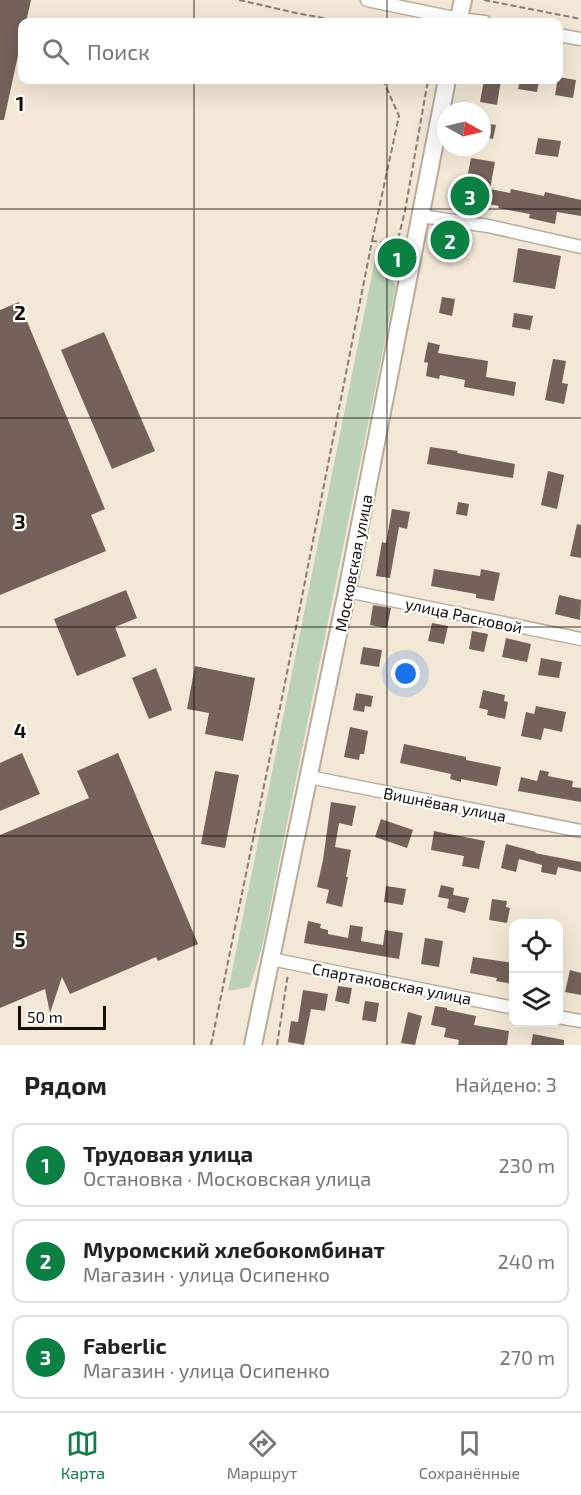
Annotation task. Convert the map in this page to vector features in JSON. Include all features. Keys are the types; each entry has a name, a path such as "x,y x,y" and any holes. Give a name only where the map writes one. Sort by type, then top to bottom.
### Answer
{"main road":[{"path":"460,18 463,0"},
{"name":"Московская улица","path":"253,1045 347,591 446,84"}],"street":[{"path":"367,0 446,18"},
{"path":"563,36 581,39"},
{"path":"421,216 488,226 581,247"},
{"name":"улица Расковой","path":"347,591 581,639"},
{"name":"Вишнёвая улица","path":"309,777 581,831"},
{"name":"Спартаковская улица","path":"271,959 509,1007"},
{"path":"563,1018 581,1021"}],"path":[{"path":"239,0 324,18"},
{"path":"484,0 581,19"},
{"path":"211,1045 399,116 385,84"},
{"path":"394,256 405,211 427,84"},
{"path":"372,241 397,244"},
{"path":"278,1045 290,963"}],"green space":[{"path":"378,245 392,247 388,275 396,286 262,947 250,987 228,991"}],"building":[{"path":"0,0 31,0 27,18 18,18 18,55 4,120 0,120"},
{"path":"563,78 576,80 573,98 555,95 557,84 563,84"},
{"path":"483,84 500,84 497,105 491,102 480,102"},
{"path":"519,84 538,84 537,92 518,89"},
{"path":"491,124 496,125 493,139 491,139"},
{"path":"538,138 561,141 558,157 535,154"},
{"path":"471,158 495,162 490,189 510,193 511,189 544,196 545,192 581,200 581,216 557,212 555,224 529,218 530,214 463,199"},
{"path":"518,248 561,256 555,289 513,282"},
{"path":"442,297 455,299 452,316 439,313"},
{"path":"19,302 105,509 91,515 106,551 0,595 0,310"},
{"path":"514,313 533,316 530,330 512,327"},
{"path":"104,332 155,451 112,469 61,350"},
{"path":"428,342 440,345 438,353 488,361 486,377 516,382 514,396 464,387 465,380 440,375 439,379 426,376 428,363 424,362"},
{"path":"553,359 566,361 562,383 568,384 564,404 545,400"},
{"path":"430,447 515,464 513,478 427,464"},
{"path":"548,471 564,475 557,509 541,505"},
{"path":"458,502 469,504 467,516 456,514"},
{"path":"392,509 410,512 407,529 399,527 390,578 376,576 382,542 386,543"},
{"path":"577,524 581,525 581,558 570,556"},
{"path":"434,569 480,576 481,569 500,573 494,601 476,598 476,594 431,586"},
{"path":"126,590 137,618 115,627 126,656 77,676 54,619"},
{"path":"559,595 581,600 580,620 555,614"},
{"path":"373,605 391,608 387,628 370,625"},
{"path":"432,623 448,626 444,644 428,641"},
{"path":"472,631 488,634 484,652 469,649"},
{"path":"506,638 531,644 527,662 502,657"},
{"path":"363,647 382,650 379,667 360,664"},
{"path":"541,658 562,662 559,678 538,675"},
{"path":"195,666 255,678 243,741 205,734 209,713 187,709"},
{"path":"156,668 172,710 149,719 132,678"},
{"path":"483,690 505,695 504,701 508,702 505,719 487,715 488,710 479,708"},
{"path":"356,693 373,696 371,707 365,706 364,712 353,710"},
{"path":"536,706 566,712 562,732 544,728 541,740 521,736 526,712 534,714"},
{"path":"350,727 368,731 364,754 360,754 359,760 344,757"},
{"path":"404,744 501,767 497,786 461,779 461,782 450,779 451,774 400,763"},
{"path":"22,753 40,794 0,811 0,763"},
{"path":"118,753 198,944 158,961 156,957 70,994 62,977 50,1013 45,989 0,1008 0,835 89,798 77,771"},
{"path":"540,770 549,772 548,776 573,781 572,787 581,788 581,802 518,791 521,777 537,781"},
{"path":"215,771 239,775 225,848 201,844"},
{"path":"331,802 356,806 352,826 339,823 335,847 351,850 342,907 326,903 329,890 317,887"},
{"path":"381,819 413,830 407,848 375,837"},
{"path":"434,831 485,841 479,869 462,866 464,856 431,850"},
{"path":"506,844 535,853 581,862 581,872 558,867 556,875 541,872 542,865 519,859 516,872 501,868"},
{"path":"441,885 454,888 453,895 469,898 465,913 447,908 449,899 438,897"},
{"path":"386,886 406,889 403,905 384,902"},
{"path":"492,899 507,901 506,907 510,908 507,923 489,920"},
{"path":"308,921 321,924 320,928 328,930 328,934 348,938 350,925 363,927 361,941 383,945 385,930 403,933 399,959 304,943"},
{"path":"425,938 443,941 439,967 421,964"},
{"path":"473,957 509,962 509,983 496,981 497,978 470,973"},
{"path":"570,970 581,973 581,995 565,992"},
{"path":"338,986 352,988 349,1004 335,1001"},
{"path":"303,990 328,994 325,1011 311,1009 304,1045 288,1042 291,1021 298,1022"},
{"path":"365,1001 379,1003 376,1022 362,1020"},
{"path":"435,1006 476,1016 474,1025 509,1031 507,1045 458,1045 459,1040 444,1037 446,1028 431,1025"},
{"path":"408,1012 422,1016 415,1045 401,1043"},
{"path":"533,1034 564,1040 564,1045 531,1045"}],"place":[{"name":"Faberlic","path":"470,196"},
{"name":"Муромский хлебокомбинат","path":"450,240"},
{"name":"Трудовая улица","path":"397,258"}]}
